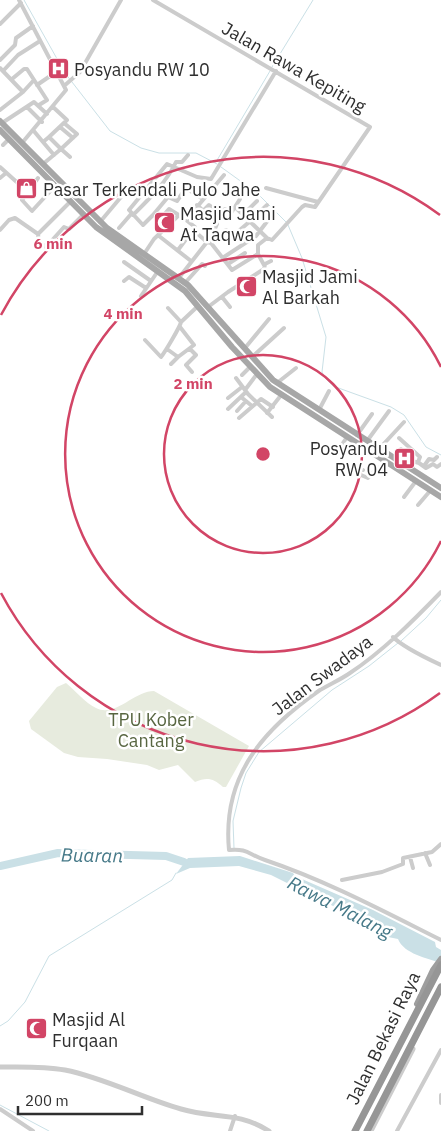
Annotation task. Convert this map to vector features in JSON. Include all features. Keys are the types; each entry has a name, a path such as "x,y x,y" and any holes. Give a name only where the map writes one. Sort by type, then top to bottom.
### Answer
{"highway":[{"name":"Jalan Bekasi Raya","path":"356,1131 433,970 441,958"},
{"path":"356,1131 441,965"},
{"path":"368,1131 441,987"}],"main road":[{"path":"1,125 9,139 20,145 42,165 120,242 144,254 185,283 277,383 440,486"},
{"path":"1,125 55,186 83,214 178,285 270,387 347,437 379,464 416,481 441,498"}],"street":[{"path":"65,85 80,72 121,0"},
{"name":"Jalan Rawa Kepiting","path":"153,0 370,127 318,202"},
{"path":"0,24 20,1 56,72 65,85 65,92 42,122 20,145"},
{"path":"0,60 15,46 16,38 33,26"},
{"path":"22,93 12,79 2,70 40,41"},
{"path":"12,79 25,69 47,100 39,105"},
{"path":"202,199 186,188 177,201 168,196 143,225 129,210 167,164 192,176 208,179 218,167 275,70"},
{"path":"37,85 56,72"},
{"path":"0,110 22,93 34,80"},
{"path":"1,125 11,115 16,115 34,102 47,114"},
{"path":"43,142 66,120 53,107"},
{"path":"27,108 42,122"},
{"path":"42,165 77,134 64,123"},
{"path":"60,127 73,138"},
{"path":"33,130 54,155"},
{"path":"49,137 70,157"},
{"path":"3,145 9,139"},
{"path":"119,228 143,206 176,162 182,162 188,154"},
{"path":"0,167 20,186"},
{"path":"0,178 6,173"},
{"path":"178,250 195,226 186,220 224,175"},
{"path":"38,178 22,200 32,211 55,186"},
{"path":"132,186 142,194"},
{"path":"235,207 260,232 272,240 291,216 306,205 314,208 318,202 266,188"},
{"path":"100,222 122,197"},
{"path":"204,210 209,205 220,213 225,209 230,213 240,199"},
{"path":"71,201 38,234 38,242 46,247 64,227 69,229 83,214"},
{"path":"244,215 256,201"},
{"path":"197,205 217,224 214,231 219,236"},
{"path":"178,278 209,242 226,230 234,235 267,205"},
{"path":"144,254 159,236 181,216 169,209 161,218 153,215"},
{"path":"224,257 260,232 272,215"},
{"path":"0,230 9,220 15,218 38,234"},
{"path":"193,230 209,242 224,257 233,270 258,254"},
{"path":"159,236 191,261"},
{"path":"208,307 264,269 264,264 256,246 267,238"},
{"path":"228,264 245,254"},
{"path":"264,264 271,261"},
{"path":"124,262 151,280"},
{"path":"185,283 197,267 202,264 204,266"},
{"path":"141,296 158,271"},
{"path":"124,280 129,277 146,288"},
{"path":"222,297 230,307"},
{"path":"145,340 160,357 167,349 168,342 180,328 181,322 198,306"},
{"path":"168,308 181,322"},
{"path":"244,349 269,319"},
{"path":"171,364 190,349 194,343 180,328"},
{"path":"252,357 284,328"},
{"path":"167,349 178,357"},
{"path":"190,349 196,355 186,365 192,372"},
{"path":"242,374 250,367"},
{"path":"277,383 296,368"},
{"path":"228,409 241,397 244,390 257,374"},
{"path":"236,378 244,390 272,417"},
{"path":"228,398 244,390"},
{"path":"319,410 329,391"},
{"path":"267,413 282,394"},
{"path":"241,397 252,406"},
{"path":"239,418 261,398 273,407"},
{"path":"237,411 246,401"},
{"path":"367,441 389,411"},
{"path":"358,435 372,414"},
{"path":"379,449 404,422"},
{"path":"341,446 347,437"},
{"path":"399,438 420,457 419,462 412,469"},
{"path":"401,449 412,461 419,462 427,468 433,464 436,466 441,464"},
{"path":"398,461 405,453"},
{"path":"424,466 429,459 434,460 437,457"},
{"path":"342,467 368,478 379,464"},
{"path":"352,470 356,466 362,470"},
{"path":"404,497 416,481"},
{"path":"418,505 430,491"},
{"name":"Jalan Swadaya","path":"439,939 325,882 262,859 244,849 231,850 228,827 240,772 254,752 294,710 321,690 349,674 395,639 441,592"},
{"path":"395,639 418,655 441,665"},
{"path":"342,880 391,869 403,864 402,859 432,852 441,844"},
{"path":"425,853 430,865"},
{"path":"410,857 414,868"},
{"name":"Jalan Bekasi Raya","path":"368,1131 441,993"},
{"path":"397,1131 441,1050"},
{"path":"437,1059 441,1062"},
{"path":"0,1067 38,1067 64,1070 99,1080 184,1110 235,1116 251,1121 268,1131"},
{"path":"441,1095 441,1103"},
{"path":"0,1109 33,1131"},
{"path":"230,1131 235,1116"}],"green space":[{"name":"TPU Kober Cantang","path":"66,683 88,703 103,710 110,710 139,695 154,691 249,746 226,787 210,779 195,782 178,765 159,770 147,765 78,757 64,753 31,729 29,721 57,687"}],"water":[{"name":"Rawa Malang","path":"240,856 293,873 295,876 373,910 435,942 436,947 441,950 441,963 411,952 398,939 388,937 385,932 271,875 239,866 190,868 176,874 188,858"}],"waterway":[{"path":"24,0 65,73 110,131 141,148 159,153 196,153 217,164"},
{"path":"272,67 313,0"},
{"path":"216,162 270,71"},
{"path":"221,167 257,193 286,222"},
{"path":"288,225 302,258 326,337 322,372 325,378 333,386 391,407 404,415 426,447 441,455"},
{"path":"401,641 426,618 441,600"},
{"path":"234,848 233,821 241,788 246,773 259,752 332,690 369,666 398,643"},
{"name":"Buaran","path":"0,866 58,853 166,856 184,862"},
{"path":"0,1026 8,1021 25,1002 49,956 172,880 176,873"},
{"path":"0,1105 49,1131"}],"tunnel":[{"path":"376,469 379,465"}],"place":[{"name":"Posyandu RW 10","path":"58,69"},
{"name":"Pasar Terkendali Pulo Jahe","path":"27,189"},
{"name":"Masjid Jami At Taqwa","path":"164,223"},
{"name":"Masjid Jami Al Barkah","path":"246,286"},
{"name":"Posyandu RW 04","path":"404,458"},
{"name":"Masjid Al Furqaan","path":"36,1029"}]}
